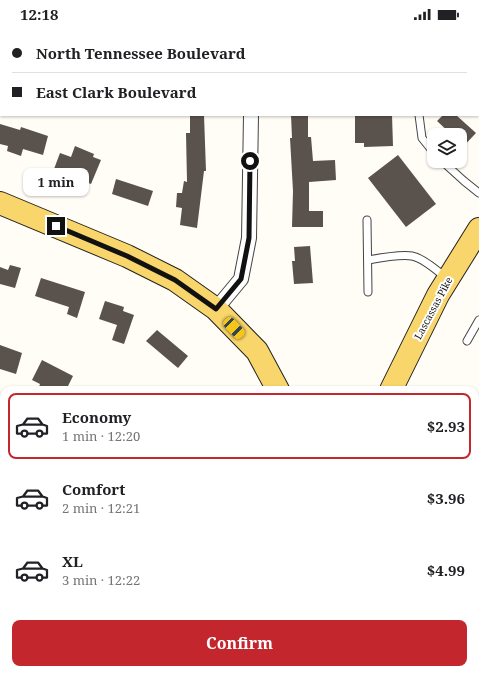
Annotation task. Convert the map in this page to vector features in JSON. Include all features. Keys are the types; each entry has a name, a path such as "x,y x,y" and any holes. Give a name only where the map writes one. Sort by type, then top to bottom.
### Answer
{"main road":[{"path":"0,203 127,256 175,280 216,309 257,352 276,386"},
{"name":"Lascassas Pike","path":"393,386 438,295 479,229"}],"street":[{"path":"216,309 241,279 249,238 250,116"}],"lane":[{"path":"419,116 422,138 427,144"},
{"path":"450,168 479,193"},
{"path":"367,220 368,292"},
{"path":"368,260 393,256 412,256 432,266 448,279"},
{"path":"467,341 479,320"}],"building":[{"path":"190,116 204,116 206,171 204,171 197,228 180,225 182,208 176,207 177,193 182,193 184,181 187,182 186,133 190,133"},
{"path":"291,116 308,116 308,137 311,137 313,161 335,160 336,180 309,182 309,211 323,211 323,227 292,227 293,191 290,138 292,138"},
{"path":"355,116 392,116 393,146 364,147 364,143 355,143"},
{"path":"442,116 457,116 476,133 467,143 467,128 444,128 437,121"},
{"path":"0,124 20,130 21,127 48,136 43,155 23,149 21,156 7,151 8,146 0,144"},
{"path":"75,146 94,154 93,157 101,160 91,184 54,169 60,153 71,157"},
{"path":"398,155 436,204 406,227 368,178"},
{"path":"116,179 153,191 148,206 112,194"},
{"path":"310,246 313,283 294,284 292,261 295,261 294,247"},
{"path":"10,265 21,268 15,288 0,284 0,267 8,270"},
{"path":"41,278 85,292 77,318 67,314 69,307 35,296"},
{"path":"105,301 124,307 123,311 134,315 124,344 112,340 117,325 99,319"},
{"path":"157,330 188,356 178,368 146,341"},
{"path":"0,345 22,353 16,374 0,369"},
{"path":"42,360 73,376 68,386 39,386 40,384 32,380"}],"route":[{"path":"56,226 127,256 175,280 216,309 241,279 249,238 250,161"}]}
